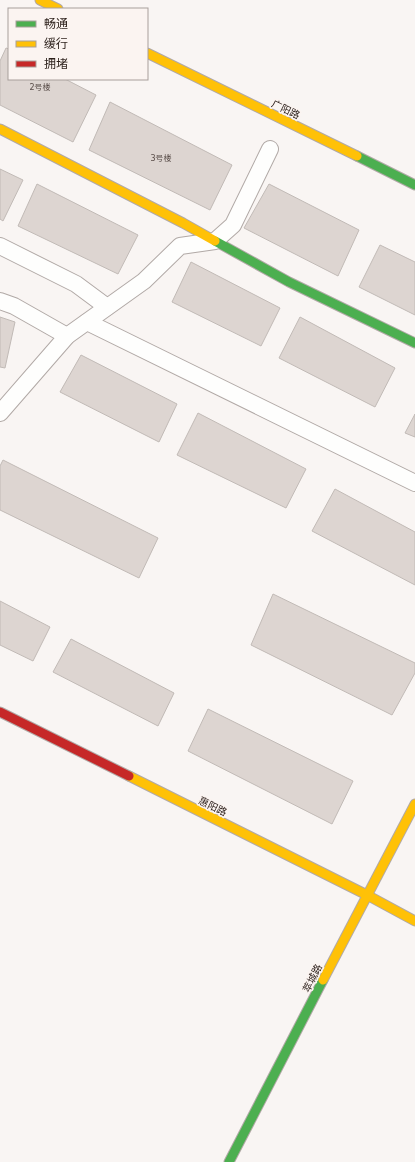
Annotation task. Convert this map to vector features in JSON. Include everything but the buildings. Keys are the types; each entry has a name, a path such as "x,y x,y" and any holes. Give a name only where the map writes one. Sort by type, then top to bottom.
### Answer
{"street":[{"path":"40,0 56,8"},
{"name":"广阳路","path":"148,53 415,185"},
{"path":"0,130 183,223 289,282 415,343"},
{"path":"3,405 67,336 144,281 180,246 215,241 232,225 270,149"},
{"path":"0,246 76,284 107,307"},
{"path":"0,301 14,306 67,336"},
{"path":"87,322 415,483"},
{"name":"惠阳路","path":"0,712 367,895 415,921"},
{"name":"萃城路","path":"229,1162 415,804"}],"traffic: fast":[{"path":"357,156 415,185"},
{"path":"215,241 289,282 415,343"},
{"path":"229,1162 323,980"}],"traffic: slow":[{"path":"40,0 56,8"},
{"path":"148,53 357,156"},
{"path":"0,129 215,241"},
{"path":"129,776 367,895 415,921"},
{"path":"323,980 415,804"}],"traffic: jam":[{"path":"0,712 129,776"}]}
